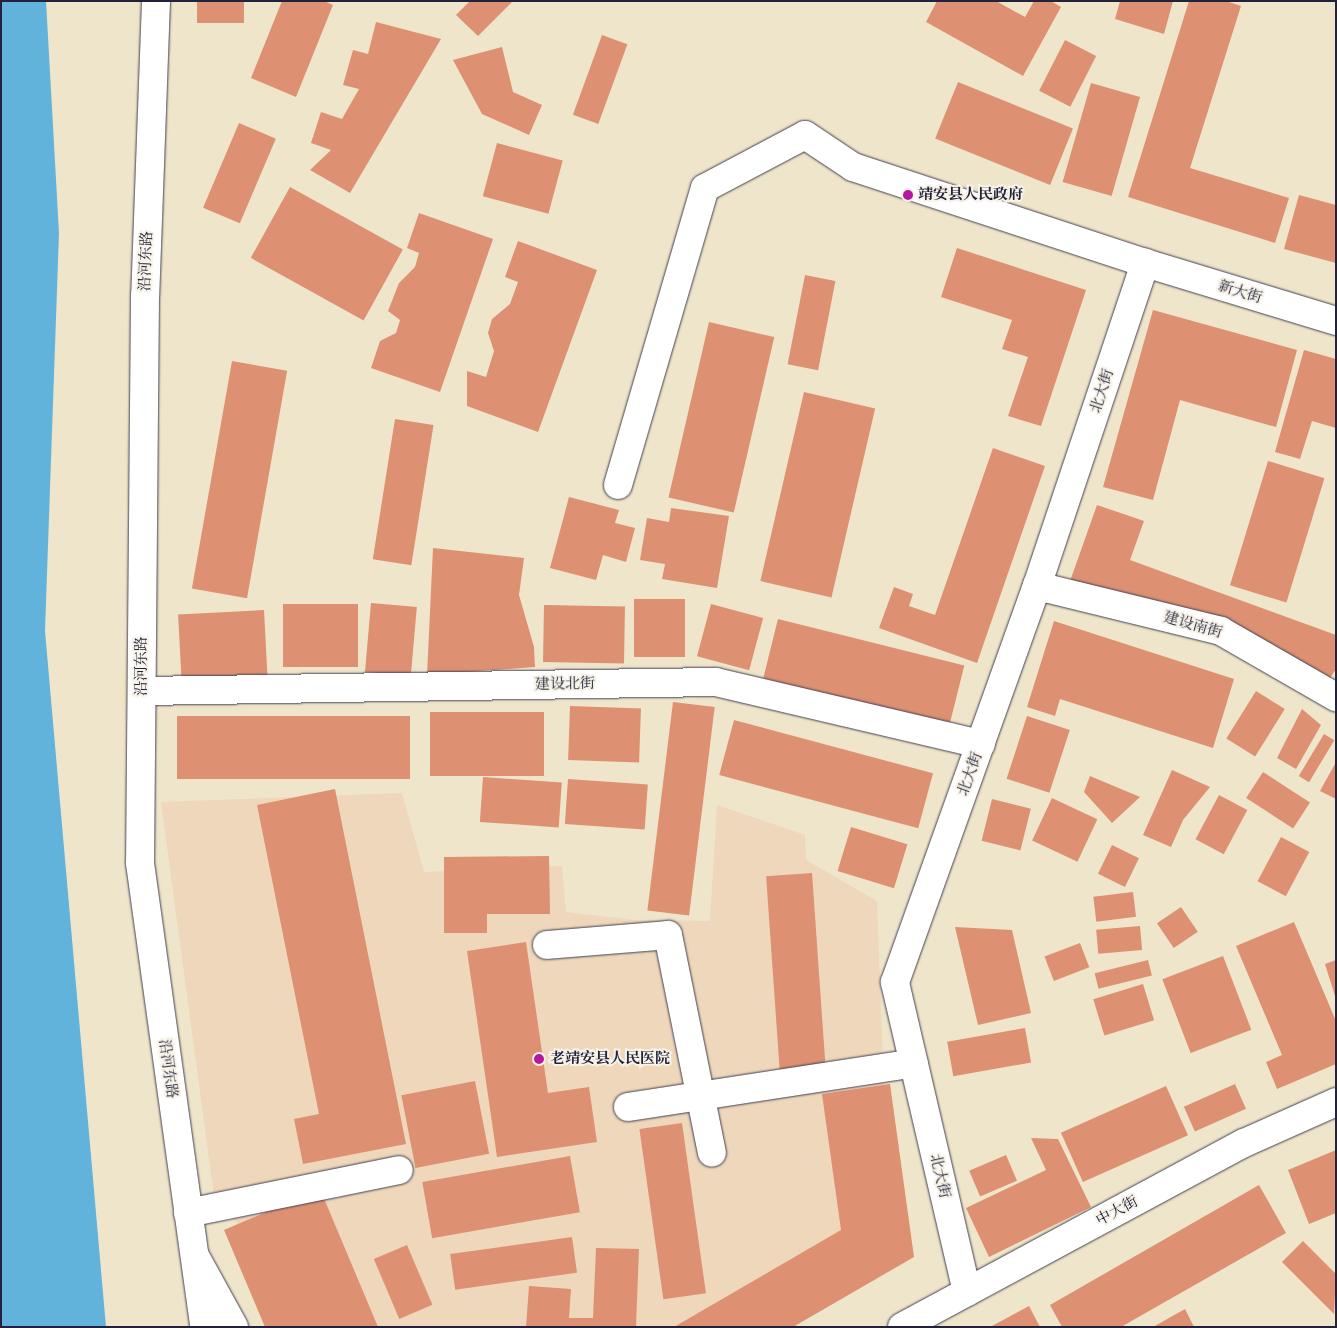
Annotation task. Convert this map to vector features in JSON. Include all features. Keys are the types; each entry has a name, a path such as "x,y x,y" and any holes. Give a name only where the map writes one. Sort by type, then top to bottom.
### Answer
{"street":[{"name":"沿河东路","path":"156,1 144,295 140,863 204,1327"},
{"name":"新大街","path":"618,485 705,188 805,135 854,167 1144,262 1336,320"},
{"name":"北大街","path":"967,1292 896,982 1037,586 1144,262"},
{"name":"建设南街","path":"1037,586 1221,631 1336,697"},
{"name":"建设北街","path":"142,691 716,682 981,744"},
{"path":"547,945 668,935 712,1153"},
{"path":"628,1107 914,1063"},
{"name":"中大街","path":"902,1327 1244,1143 1336,1102"},
{"path":"188,1213 399,1170"},
{"path":"193,1253 227,1327"},
{"path":"193,1253 234,1327"}],"shaded area":[{"name":"老靖安县人民医院","path":"402,793 424,872 562,866 566,912 634,920 710,921 717,805 805,835 806,860 877,901 889,1227 734,1327 326,1327 214,1196 161,802"}],"water":[{"path":"1,1 46,1 59,233 45,631 106,1327 1,1327"}],"building":[{"path":"197,1 244,1 244,23 197,23"},
{"path":"282,1 324,1 333,5 296,97 251,78"},
{"path":"470,1 513,1 478,36 456,15"},
{"path":"937,1 996,1 1025,17 1034,1 1051,1 1061,7 1023,76 926,22"},
{"path":"1120,1 1173,1 1164,34 1115,19"},
{"path":"1189,1 1226,1 1241,6 1190,168 1289,198 1275,243 1128,197"},
{"path":"376,22 441,39 350,193 310,170 331,150 311,143 321,112 342,119 359,89 343,85 353,50 368,54"},
{"path":"602,35 627,44 598,124 573,115"},
{"path":"1065,40 1096,56 1070,107 1039,91"},
{"path":"502,47 513,92 542,105 529,135 482,114 453,60"},
{"path":"958,82 1073,128 1050,185 935,139"},
{"path":"1091,83 1140,97 1112,196 1063,182"},
{"path":"239,123 276,139 240,223 203,208"},
{"path":"497,143 563,161 548,214 483,196"},
{"path":"290,187 403,250 364,320 251,258"},
{"path":"1299,195 1336,205 1336,263 1284,249"},
{"path":"419,213 493,239 440,392 371,368 380,341 396,333 400,320 388,311 399,283 415,267 419,253 407,248"},
{"path":"518,241 597,270 538,432 467,406 467,371 486,377 494,351 488,333 492,319 510,304 518,282 505,277"},
{"path":"957,248 1086,290 1041,426 1008,416 1028,357 1002,349 1012,320 941,297"},
{"path":"805,275 835,281 818,370 788,364"},
{"path":"1153,310 1297,350 1276,427 1180,400 1153,500 1103,487"},
{"path":"709,322 774,337 734,512 669,497"},
{"path":"1304,350 1336,359 1336,428 1312,421 1300,459 1275,452"},
{"path":"232,361 287,371 247,598 192,588"},
{"path":"804,392 875,408 831,597 760,581"},
{"path":"395,419 434,425 411,565 373,559"},
{"path":"993,448 1045,466 977,663 879,628 894,587 913,594 909,606 935,615"},
{"path":"1268,461 1324,478 1286,603 1230,585"},
{"path":"569,497 619,510 615,523 635,528 626,562 603,555 596,580 550,568"},
{"path":"1097,505 1144,521 1130,560 1336,635 1336,669 1330,678 1069,584"},
{"path":"671,508 729,516 717,588 662,579 665,564 640,560 647,518 669,522"},
{"path":"433,548 524,558 519,595 534,647 535,667 427,675"},
{"path":"634,599 685,599 685,657 634,657"},
{"path":"371,603 417,607 411,676 365,672"},
{"path":"283,604 358,604 358,667 283,667"},
{"path":"711,604 763,618 749,670 697,656"},
{"path":"544,605 625,606 624,663 543,662"},
{"path":"264,610 268,677 182,681 178,615"},
{"path":"778,619 964,665 950,725 763,678"},
{"path":"1054,621 1234,679 1213,748 1060,699 1055,716 1027,707"},
{"path":"1256,691 1285,709 1255,757 1226,738"},
{"path":"673,702 715,707 689,916 647,910"},
{"path":"570,706 641,708 639,762 568,760"},
{"path":"1302,709 1321,725 1296,769 1277,758"},
{"path":"430,712 544,712 544,776 430,776"},
{"path":"177,716 410,716 410,779 177,779"},
{"path":"1027,716 1070,730 1049,793 1007,779"},
{"path":"734,720 933,773 918,828 719,775"},
{"path":"1324,734 1334,740 1309,782 1299,776"},
{"path":"1336,762 1336,799 1320,791"},
{"path":"1172,770 1210,787 1183,820 1171,847 1143,835"},
{"path":"1263,772 1310,802 1293,828 1246,798"},
{"path":"1090,776 1140,797 1112,823 1084,792"},
{"path":"483,777 562,783 559,827 480,822"},
{"path":"568,779 648,785 645,829 565,824"},
{"path":"335,789 406,1144 303,1164 294,1119 319,1114 257,805"},
{"path":"1219,795 1247,810 1224,854 1196,839"},
{"path":"1052,798 1097,819 1077,862 1032,841"},
{"path":"992,799 1031,809 1020,850 982,841"},
{"path":"851,827 907,844 894,888 838,871"},
{"path":"1281,837 1309,852 1286,896 1258,881"},
{"path":"1112,845 1139,858 1125,887 1098,874"},
{"path":"549,856 550,914 487,914 487,933 444,933 444,857"},
{"path":"812,873 826,1070 780,1073 766,876"},
{"path":"1133,892 1136,917 1096,922 1093,897"},
{"path":"1181,907 1198,932 1174,948 1157,923"},
{"path":"1294,922 1336,1021 1336,1064 1277,1089 1266,1062 1282,1055 1236,946"},
{"path":"1140,926 1142,950 1098,954 1096,930"},
{"path":"955,927 1012,930 1031,1013 978,1025"},
{"path":"526,942 548,1093 589,1087 597,1142 497,1157 467,951"},
{"path":"1080,943 1089,967 1054,981 1045,957"},
{"path":"1223,956 1251,1030 1191,1053 1162,979"},
{"path":"1148,960 1152,976 1099,989 1095,973"},
{"path":"1336,960 1336,996 1335,996 1325,964"},
{"path":"1143,984 1154,1020 1104,1036 1093,999"},
{"path":"1025,1028 1031,1062 953,1076 947,1042"},
{"path":"475,1081 489,1154 415,1168 401,1095"},
{"path":"890,1084 914,1257 793,1327 674,1327 841,1230 822,1094"},
{"path":"1235,1084 1246,1109 1195,1131 1184,1107"},
{"path":"1166,1086 1188,1135 1083,1182 1061,1133"},
{"path":"682,1123 706,1293 663,1299 639,1129"},
{"path":"1031,1138 1058,1139 1091,1207 989,1257 966,1208 1046,1170"},
{"path":"1336,1150 1336,1213 1309,1224 1288,1170"},
{"path":"1006,1155 1017,1181 980,1196 969,1171"},
{"path":"570,1156 580,1212 432,1238 422,1182"},
{"path":"1259,1185 1286,1233 1121,1327 1062,1327 1050,1305"},
{"path":"320,1189 378,1327 265,1327 224,1230"},
{"path":"572,1237 577,1273 455,1290 450,1254"},
{"path":"1303,1241 1336,1274 1334,1314 1282,1262"},
{"path":"407,1245 432,1305 399,1319 374,1259"},
{"path":"596,1248 639,1249 636,1327 526,1327 529,1286 571,1289 569,1318 593,1318"},
{"path":"1029,1306 1040,1327 990,1327"},
{"path":"1185,1309 1194,1327 1153,1327"}],"place":[{"name":"靖安县人民政府","path":"908,195"},
{"name":"老靖安县人民医院","path":"539,1059"}]}
